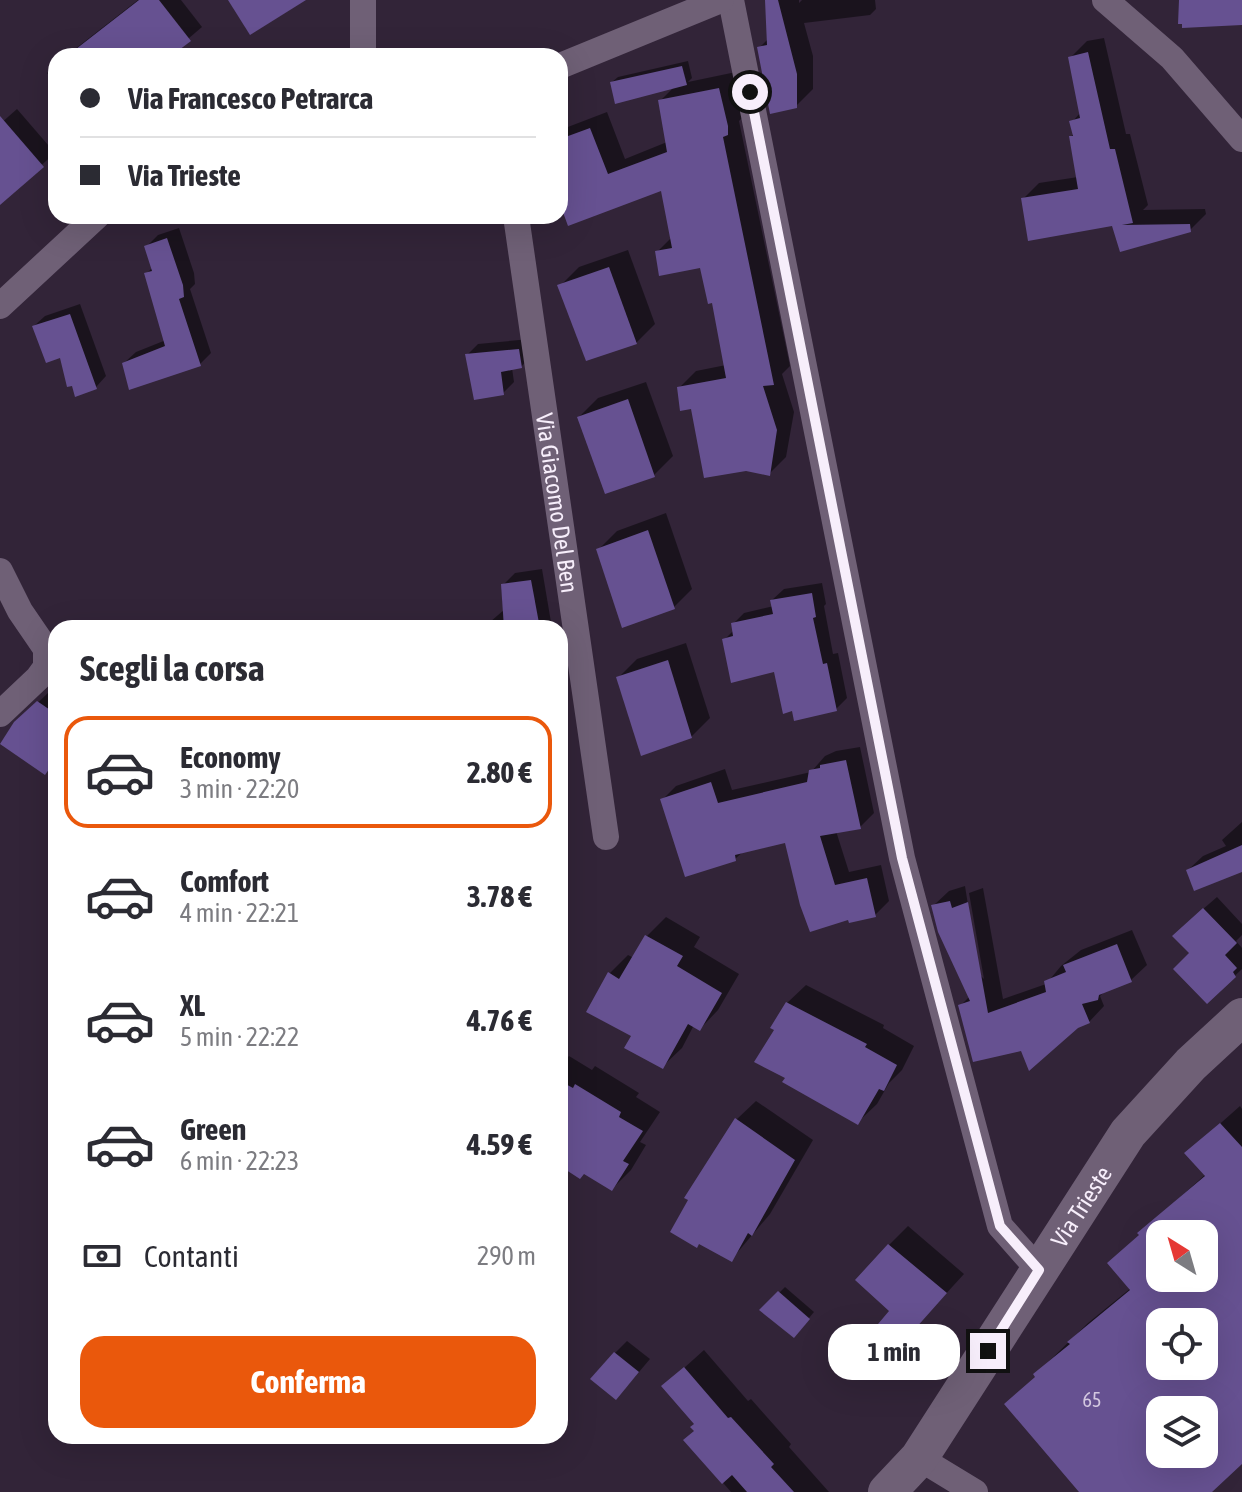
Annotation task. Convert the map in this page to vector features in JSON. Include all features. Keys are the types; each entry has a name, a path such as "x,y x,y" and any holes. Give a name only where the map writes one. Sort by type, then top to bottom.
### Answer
{"street":[{"path":"363,0 363,48"},
{"path":"568,63 721,0"},
{"path":"731,0 902,858 1000,1226 1039,1270"},
{"path":"1105,0 1172,58 1242,139"},
{"path":"0,306 88,224"},
{"name":"Via Giacomo Del Ben","path":"517,224 606,837"},
{"path":"0,571 20,611 46,649 46,667 0,714"},
{"name":"Via Trieste","path":"887,1492 919,1458 1128,1133 1191,1064 1242,1017"},
{"path":"919,1458 975,1492"}],"building":[{"path":"139,0 159,0 191,41 182,48 77,48"},
{"path":"228,0 306,0 250,35"},
{"path":"765,0 778,0 797,74 797,108 770,114 757,47 767,45"},
{"path":"1179,0 1242,0 1242,25 1182,28 1182,24 1178,24"},
{"path":"1088,52 1110,149 1115,149 1133,223 1122,225 1190,224 1191,232 1120,252 1112,226 1028,241 1021,198 1078,189 1069,121 1080,118 1068,57"},
{"path":"682,66 687,85 615,104 610,82"},
{"path":"719,88 728,126 728,135 723,137 774,385 763,386 777,430 770,476 746,471 704,478 691,409 680,411 677,387 726,378 712,303 708,304 700,268 659,276 655,251 672,248 661,191 567,224 568,136 590,128 608,174 667,152 658,100"},
{"path":"0,116 44,167 0,205"},
{"path":"167,238 183,285 184,297 179,299 201,366 129,390 122,363 165,346 144,273 152,271 144,246"},
{"path":"609,267 637,344 586,361 557,285"},
{"path":"70,314 97,389 75,397 72,386 67,387 60,358 46,363 32,326"},
{"path":"519,349 522,368 501,372 504,395 474,400 465,354"},
{"path":"628,399 655,477 605,494 577,417"},
{"path":"648,530 675,609 622,628 596,549"},
{"path":"531,580 538,620 503,620 501,584"},
{"path":"812,593 816,617 813,618 837,711 794,721 792,711 783,714 774,672 731,683 722,639 733,636 731,623 773,614 770,600"},
{"path":"668,660 692,738 641,756 616,677"},
{"path":"37,701 48,709 48,771 45,775 0,744 14,722"},
{"path":"846,760 861,829 820,836 835,885 867,878 876,917 849,923 848,920 810,932 785,843 735,855 736,861 685,877 660,799 711,782 718,803 807,782 809,770"},
{"path":"1242,845 1242,872 1194,891 1186,870"},
{"path":"950,901 952,908 968,902 988,1013 1046,992 1044,981 1066,972 1063,965 1117,944 1132,982 1099,995 1098,1000 1082,1004 1090,1023 1078,1028 1029,1071 1021,1051 973,1062 958,1005 970,1001 938,932 931,905"},
{"path":"1203,908 1237,943 1225,955 1237,968 1233,972 1236,977 1207,1004 1173,969 1189,953 1172,936"},
{"path":"645,935 683,956 677,966 722,993 700,1031 688,1024 663,1069 624,1048 631,1036 586,1012 608,972 619,979"},
{"path":"786,1002 867,1044 865,1047 897,1065 884,1091 879,1089 858,1125 782,1082 785,1078 754,1062 774,1030 770,1028"},
{"path":"575,1084 621,1112 619,1117 643,1131 623,1161 629,1164 612,1191 584,1174 580,1179 568,1171 568,1085 573,1088"},
{"path":"735,1118 795,1160 752,1236 748,1233 732,1262 699,1244 697,1248 670,1232 688,1200 684,1198"},
{"path":"1220,1123 1242,1147 1242,1464 1212,1492 1079,1492 1004,1404 1035,1377 1033,1374 1070,1344 1067,1342 1130,1290 1107,1263 1146,1225 1146,1292 1218,1292 1218,1220 1153,1220 1205,1176 1184,1153"},
{"path":"888,1244 947,1293 890,1357 867,1337 889,1311 855,1280"},
{"path":"778,1291 810,1319 794,1338 759,1310"},
{"path":"614,1352 639,1372 616,1400 590,1379"},
{"path":"684,1367 728,1418 731,1417 774,1464 771,1467 794,1492 747,1492 732,1475 722,1484 683,1440 694,1431 690,1427 694,1424 661,1386"}],"route":[{"path":"750,92 902,858 1000,1226 1039,1270 988,1351"}]}
